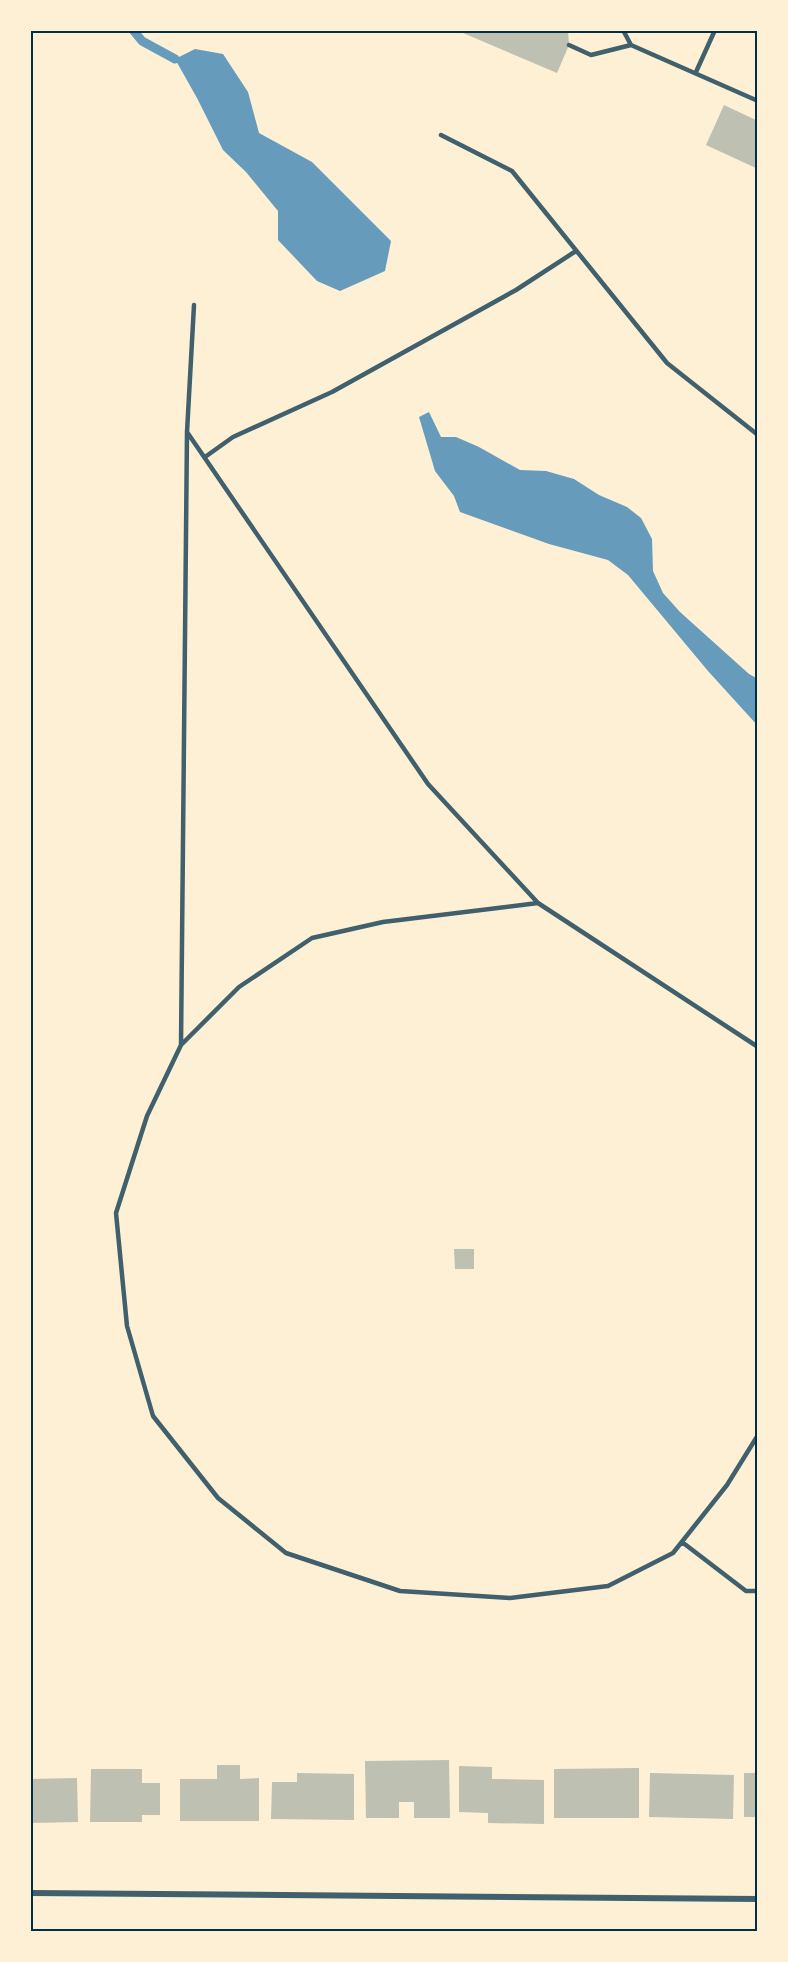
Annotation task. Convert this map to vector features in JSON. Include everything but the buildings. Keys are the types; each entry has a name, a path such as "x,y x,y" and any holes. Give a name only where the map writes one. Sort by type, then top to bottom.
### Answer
{"street":[{"path":"30,1893 758,1899"}],"lane":[{"path":"623,30 631,45"},
{"path":"696,72 715,30"},
{"path":"569,45 591,55 631,45 758,101"},
{"path":"441,135 512,171 667,363 758,435"},
{"path":"205,458 233,437 332,392 516,290 576,251"},
{"path":"181,1045 187,432 194,304"},
{"path":"187,432 428,784 538,903 758,1047"},
{"path":"538,903 383,922 312,938 239,987 181,1045 147,1116 116,1213 127,1326 153,1416 218,1498 286,1553 400,1591 510,1599 608,1586 673,1553 727,1485 758,1435"},
{"path":"682,1542 746,1591 758,1591"}],"water":[{"path":"195,49 223,54 248,92 259,133 312,162 391,241 385,271 340,291 317,281 278,240 278,211 246,172 223,150 175,59"},
{"path":"429,412 441,437 456,437 520,470 546,471 574,479 599,495 627,507 641,518 652,539 653,571 663,593 680,612 749,674 758,679 758,726 708,671 628,575 608,560 549,544 460,512 454,496 435,471 419,417"}],"waterway":[{"path":"133,30 142,41 175,59"}]}
